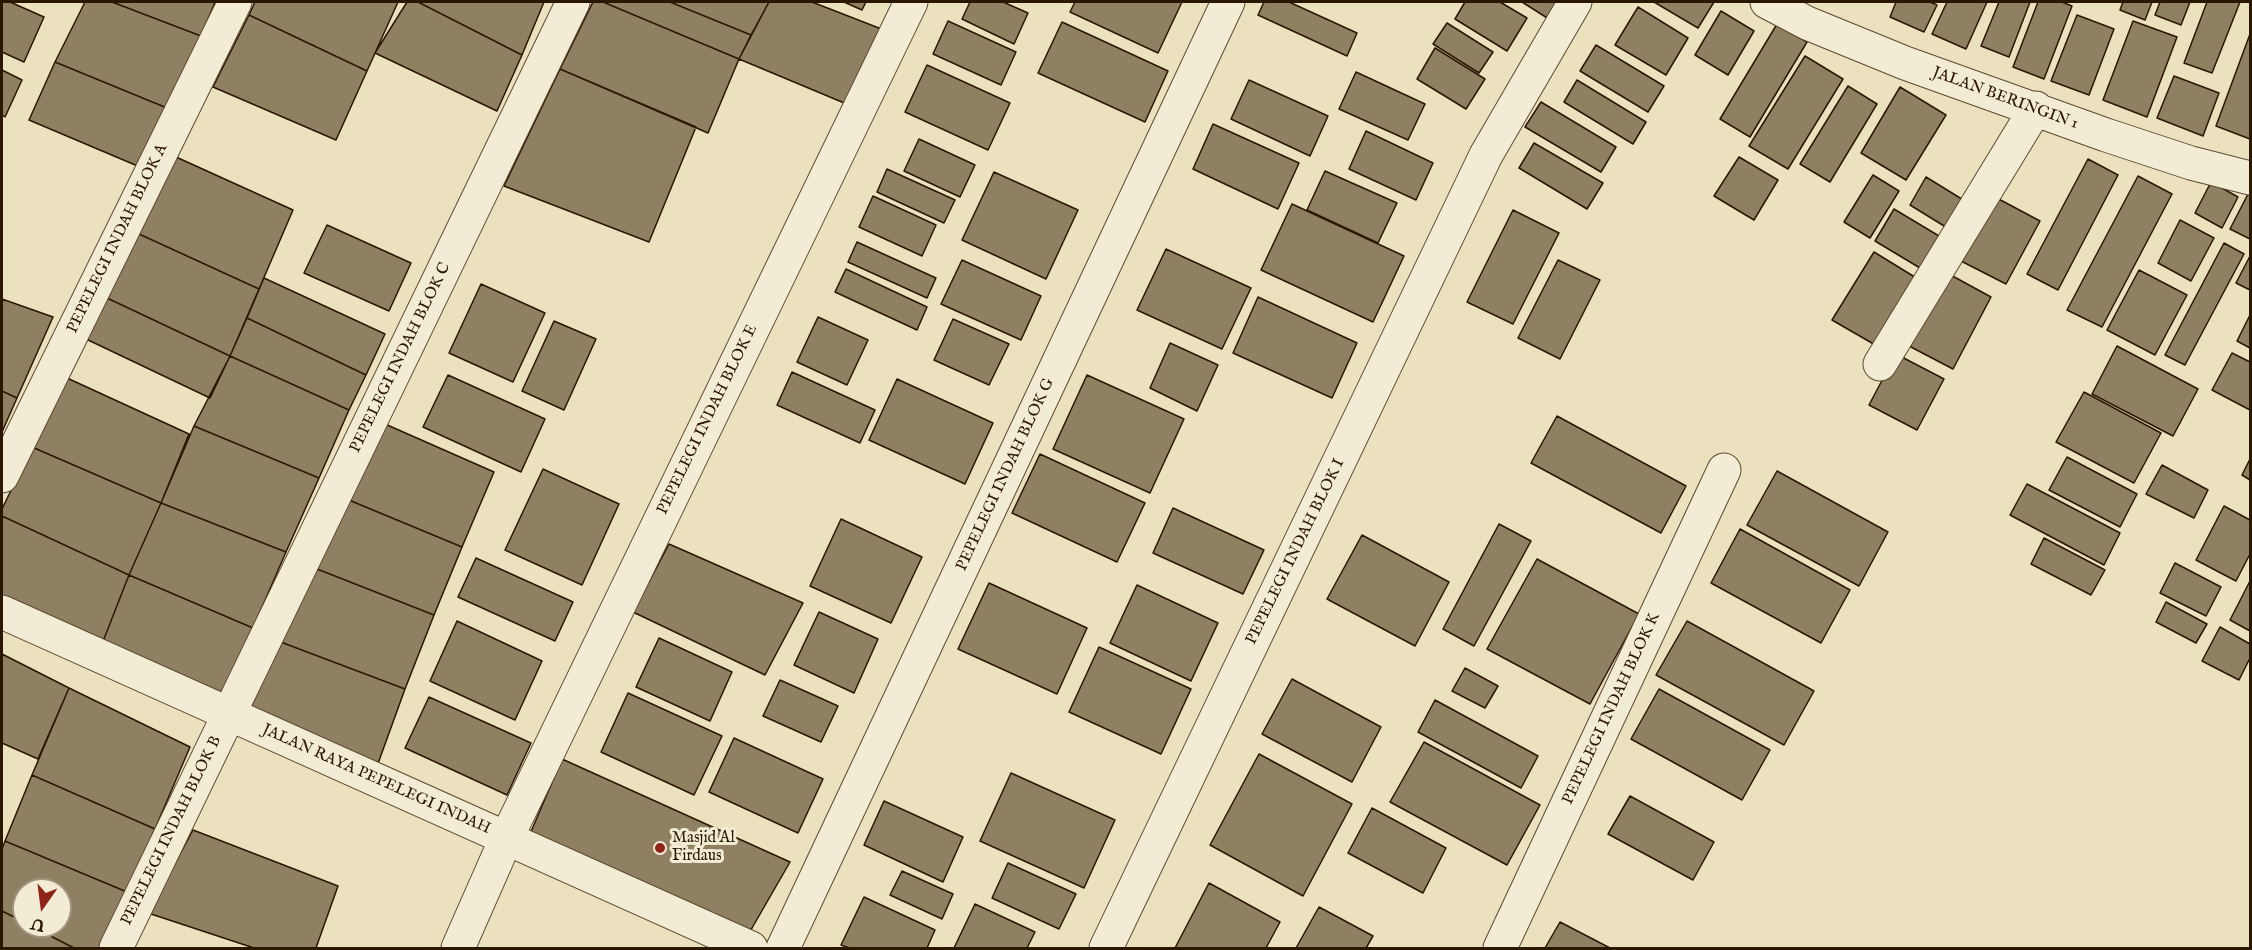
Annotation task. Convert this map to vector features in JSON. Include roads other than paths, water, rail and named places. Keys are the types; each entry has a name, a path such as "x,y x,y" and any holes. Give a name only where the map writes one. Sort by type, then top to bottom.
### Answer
{"street":[{"name":"PEPELEGI INDAH BLOK A","path":"2,476 235,2"},
{"name":"PEPELEGI INDAH BLOK C","path":"228,714 573,2"},
{"name":"PEPELEGI INDAH BLOK E","path":"458,948 506,839 911,2"},
{"name":"PEPELEGI INDAH BLOK G","path":"783,948 1228,2"},
{"name":"PEPELEGI INDAH BLOK I","path":"1106,948 1486,155 1575,2"},
{"name":"JALAN BERINGIN 1","path":"1767,2 1807,23 1905,63 2181,160 2250,178"},
{"path":"1880,364 2036,108"},
{"name":"PEPELEGI INDAH BLOK K","path":"1500,948 1724,470"},
{"name":"JALAN RAYA PEPELEGI INDAH","path":"2,612 751,948"},
{"name":"PEPELEGI INDAH BLOK B","path":"116,948 228,714"}],"place":[{"name":"Masjid Al Firdaus","path":"660,848"}]}
